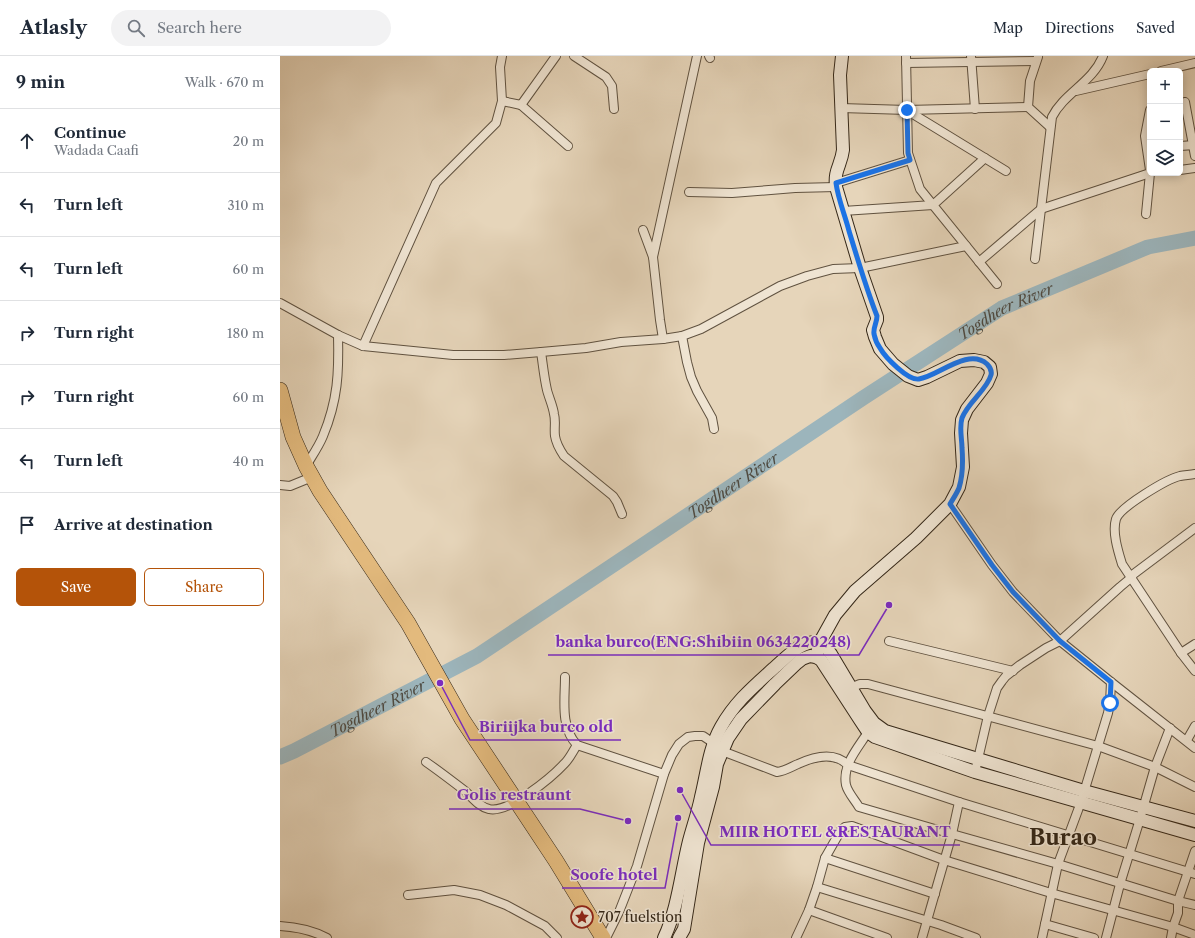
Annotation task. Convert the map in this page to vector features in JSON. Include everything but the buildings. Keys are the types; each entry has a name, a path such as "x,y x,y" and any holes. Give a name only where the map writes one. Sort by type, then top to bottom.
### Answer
{"highway":[{"path":"280,390 293,437 309,471 325,498 408,623 462,718 556,862 603,938"}],"street":[{"path":"363,346 436,183 496,123 502,101 500,67 502,56"},
{"path":"521,105 556,56"},
{"path":"574,56 606,77 612,86 614,109"},
{"path":"653,257 697,56"},
{"path":"833,56 840,75"},
{"path":"816,657 820,642 835,615 855,592 916,538 950,504 959,487 963,467 961,432 962,420 967,409 987,383 991,374 990,367 984,362 974,360 960,361 918,380 908,376 893,364 880,349 873,330 877,316 860,268 835,178 843,150 840,75 842,56"},
{"path":"1035,259 1052,117 1058,106 1087,80 1103,56"},
{"path":"997,284 920,189 908,153 906,59 1037,59 1030,82 1028,108"},
{"path":"971,59 975,109"},
{"path":"1174,68 1195,63"},
{"path":"1075,91 1147,75"},
{"path":"502,101 521,105 568,146"},
{"path":"1185,102 1195,156"},
{"path":"841,108 907,110 1028,108 1050,127"},
{"path":"907,110 1006,171"},
{"path":"1147,126 1145,136 1147,145"},
{"path":"1183,146 1194,145"},
{"path":"843,211 933,205 985,158"},
{"path":"689,192 732,192 836,185 910,160"},
{"path":"1183,170 1195,168"},
{"path":"979,262 1041,209 1147,173"},
{"path":"1146,214 1150,176"},
{"path":"643,230 653,257 660,320 664,339"},
{"path":"280,303 338,335 363,346 453,355 541,352 682,336 701,329 780,286 807,276 834,270 860,268 966,246"},
{"path":"280,485 290,486 309,471 329,420 338,384 338,335"},
{"path":"682,336 691,377 712,418 714,429"},
{"path":"541,352 547,392 554,412 556,441 564,456 613,496 622,514"},
{"path":"1195,474 1178,476 1152,490 1126,507 1117,516 1116,521 1117,549 1122,564 1181,653 1195,671"},
{"path":"950,504 996,571 1013,592 1060,641 1187,740 1195,748"},
{"path":"975,772 988,716 997,688 1006,676 1046,648 1060,641 1120,587 1195,528"},
{"path":"889,641 1014,671"},
{"path":"664,938 713,787 718,764 720,728 738,701 799,647 808,643 820,642 832,654 846,690 868,732 875,738 975,772 1082,796 1142,813 1195,835"},
{"path":"1181,653 1195,644"},
{"path":"718,747 728,738 741,719 775,684 802,659 810,656 821,660 874,723 885,731 979,759 1082,796"},
{"path":"565,677 565,719 571,740 577,745 664,774"},
{"path":"1042,938 1058,864 1082,796 1108,713 1111,682"},
{"path":"846,690 860,684 868,684 1098,746 1155,767 1195,787"},
{"path":"1187,740 1195,726"},
{"path":"1106,938 1120,884 1155,767 1170,728"},
{"path":"868,732 848,764 846,772 847,786 859,807 1195,905"},
{"path":"606,938 619,912 637,866 664,774 672,755 679,744 688,737 695,736 703,736 718,747 777,772 816,757 828,756 836,758 848,764 959,802 1191,872"},
{"path":"426,762 480,804 488,809 496,810 505,808 536,789 550,778 566,762 577,745"},
{"path":"922,938 952,834 959,802"},
{"path":"1142,813 1195,821"},
{"path":"797,938 809,910 826,858 841,830 848,826 852,826 944,860 1051,893 1173,927 1195,935"},
{"path":"669,926 682,934 694,842"},
{"path":"1171,938 1178,913 1178,901 1191,872 1195,851"},
{"path":"826,858 935,894"},
{"path":"817,887 928,921 976,938"},
{"path":"408,895 454,890 480,896 506,905 545,926 556,938"},
{"path":"809,910 886,938"},
{"path":"1045,924 1094,938"},
{"path":"280,926 295,927 317,932 327,938"}],"waterway":[{"name":"Togdheer River","path":"280,757 477,656 863,398 1002,308 1148,247 1195,238"}],"place":[{"name":"banka burco(ENG:Shibiin 0634220248)","path":"889,605"},
{"name":"Biriijka burco old","path":"440,683"},
{"name":"MIIR HOTEL &RESTAURANT","path":"680,790"},
{"name":"Soofe hotel","path":"678,818"},
{"name":"Golis restraunt","path":"628,821"},
{"name":"707 fuelstion","path":"582,917"}],"district":[{"name":"Burao","path":"1063,837"}],"route":[{"path":"907,110 908,153 910,160 836,183 860,268 877,316 876,324 873,330 875,337 880,349 893,364 908,376 918,380 960,361 974,360 984,362 990,367 991,374 987,383 967,409 962,420 961,432 963,467 959,487 950,504 992,565 1013,592 1060,641 1111,682 1110,703"}]}
